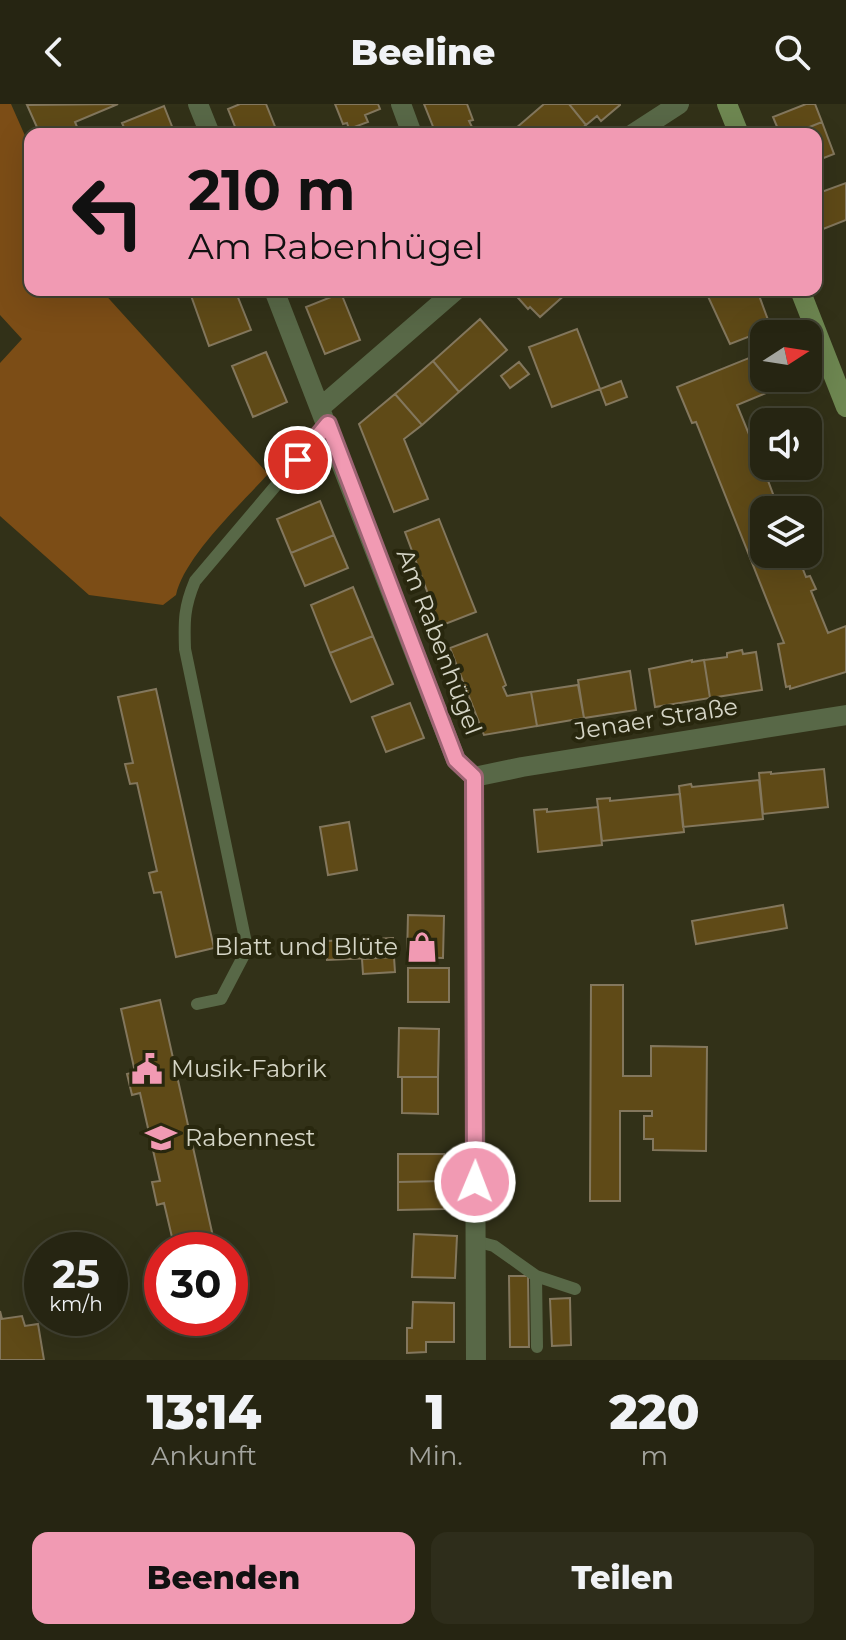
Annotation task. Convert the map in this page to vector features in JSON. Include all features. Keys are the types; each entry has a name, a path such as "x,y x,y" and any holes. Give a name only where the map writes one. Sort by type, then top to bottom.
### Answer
{"street":[{"path":"198,104 208,128"},
{"path":"401,104 410,128"},
{"path":"642,128 679,104"},
{"path":"727,104 737,128"},
{"name":"Am Rabenhügel","path":"276,296 456,760 474,777"},
{"path":"324,416 450,296"},
{"path":"802,296 846,407"},
{"name":"Jenaer Straße","path":"474,777 846,715"},
{"path":"474,777 476,1360"}],"lane":[{"path":"197,1004 221,999 244,955 246,943 185,649 186,601 195,581 324,416"},
{"path":"475,1241 494,1246 536,1276 575,1289"},
{"path":"536,1276 537,1347"}],"shaded area":[{"path":"0,104 11,104 24,133 24,296 106,296 268,474 202,548 181,580 176,595 163,605 89,595 0,516 0,363 22,339 0,315"}],"building":[{"path":"118,104 75,122 78,128 37,128 27,105"},
{"path":"240,104 266,104 276,128 236,128 228,109"},
{"path":"335,104 378,104 380,109 365,115 368,122 352,128 347,123 343,124"},
{"path":"424,104 467,104 473,120 469,121 472,127 434,128"},
{"path":"544,104 569,104 586,125 582,128 516,128"},
{"path":"569,104 620,105 601,121 597,116 586,125"},
{"path":"806,104 815,104 822,122 807,128 778,128 773,117"},
{"path":"164,106 173,128 124,128 122,123"},
{"path":"822,122 834,154 822,159 822,128 807,128"},
{"path":"846,183 846,220 822,229 822,192"},
{"path":"191,296 237,296 251,330 209,346"},
{"path":"334,296 342,296 360,340 325,354 306,307"},
{"path":"516,296 564,296 540,317 530,307 528,309"},
{"path":"708,296 759,296 768,320 750,320 750,336 730,344"},
{"path":"480,319 507,350 459,392 433,361"},
{"path":"577,329 600,389 552,407 529,347"},
{"path":"266,352 287,402 253,417 232,366"},
{"path":"750,358 750,392 769,392 737,405 750,437 750,480 768,480 774,496 750,496 750,558 696,422 692,423 677,387"},
{"path":"433,361 459,392 422,425 395,394"},
{"path":"519,362 529,374 510,388 501,376"},
{"path":"621,381 627,397 606,405 600,389"},
{"path":"395,394 422,425 404,439 428,499 394,512 359,424"},
{"path":"320,501 334,535 291,553 277,519"},
{"path":"439,519 476,612 440,626 405,532"},
{"path":"334,535 348,568 305,586 291,553"},
{"path":"754,568 802,568 806,577 810,576 816,589 811,591 828,633 846,626 846,672 790,689 790,686 786,687 778,644 784,643"},
{"path":"353,587 373,636 330,653 311,605"},
{"path":"487,634 506,685 503,687 507,696 531,692 537,726 484,735 450,648"},
{"path":"373,636 393,684 351,702 330,653"},
{"path":"742,650 743,654 756,652 762,690 710,698 704,660 727,657 727,653"},
{"path":"704,660 710,698 655,707 649,669"},
{"path":"630,671 636,710 584,718 578,680"},
{"path":"578,685 584,718 537,726 531,692"},
{"path":"156,689 214,948 176,957 161,892 154,893 149,873 157,871 137,783 130,784 125,764 133,763 118,697"},
{"path":"410,703 424,738 386,752 372,717"},
{"path":"824,769 828,807 763,814 759,773"},
{"path":"759,780 763,819 683,827 679,786"},
{"path":"680,794 684,832 602,841 597,799 610,798 610,801"},
{"path":"598,807 602,845 538,852 534,810 547,809 547,812"},
{"path":"349,822 357,870 328,875 320,827"},
{"path":"783,905 787,928 696,944 692,921"},
{"path":"408,915 444,916 443,958 407,957"},
{"path":"393,938 394,957 327,960 326,941"},
{"path":"394,957 395,972 363,974 362,959"},
{"path":"408,968 449,968 449,1002 408,1002"},
{"path":"591,985 623,985 623,1076 651,1076 651,1046 707,1047 706,1151 653,1150 653,1139 644,1139 644,1116 652,1116 652,1111 620,1111 620,1201 590,1201"},
{"path":"160,1000 212,1232 171,1232 164,1203 157,1205 152,1182 160,1181 140,1093 132,1095 127,1074 135,1072 121,1009"},
{"path":"399,1028 439,1029 438,1077 398,1077"},
{"path":"402,1077 438,1077 438,1114 402,1113"},
{"path":"398,1154 444,1154 444,1181 398,1182"},
{"path":"444,1181 444,1209 398,1210 398,1182"},
{"path":"414,1234 457,1236 455,1278 412,1277"},
{"path":"509,1276 528,1276 529,1347 510,1347"},
{"path":"570,1298 571,1345 552,1346 550,1299"},
{"path":"413,1302 454,1303 454,1342 426,1342 426,1352 407,1353 407,1328 412,1328"},
{"path":"0,1311 2,1319 22,1316 24,1336 40,1336 44,1360 0,1360"}],"place":[{"name":"Blatt und Blüte","path":"422,947"},
{"name":"Musik-Fabrik","path":"147,1069"},
{"name":"Rabennest","path":"161,1138"}],"route":[{"path":"298,460 328,424 456,760 474,777 475,1182"}]}
